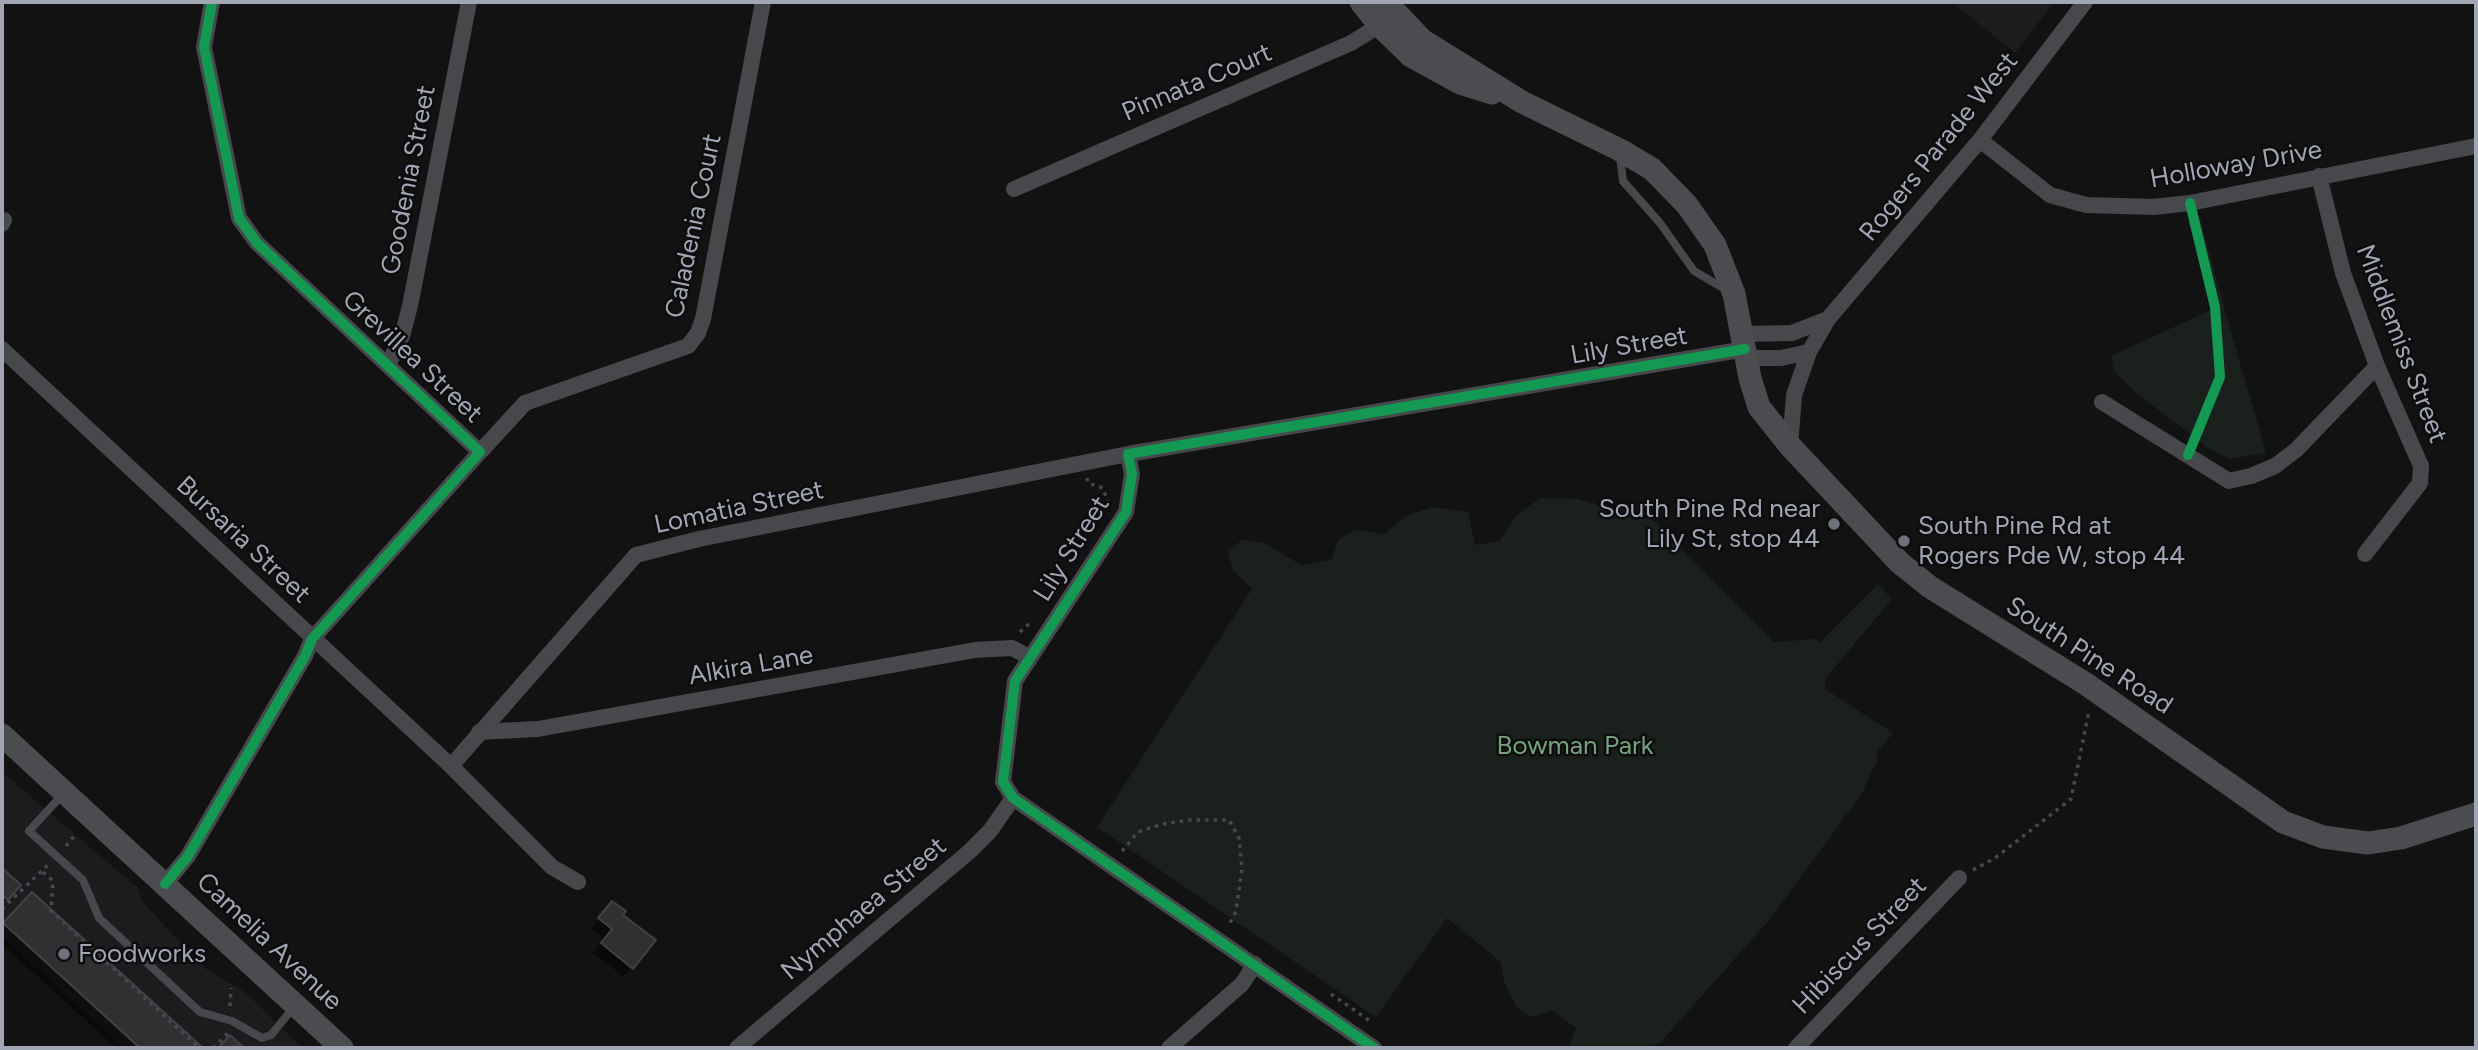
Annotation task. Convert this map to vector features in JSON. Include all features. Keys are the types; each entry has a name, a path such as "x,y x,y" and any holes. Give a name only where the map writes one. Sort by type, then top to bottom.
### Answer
{"main road":[{"name":"South Pine Road","path":"1361,2 1387,14 1422,40 1522,102 1620,150 1651,169 1687,205 1715,245 1734,294 1759,407 1790,446 1900,562 1930,587 2086,684 2283,822 2323,837 2368,843 2401,838 2476,814"},
{"name":"Camelia Avenue","path":"2,735 342,1048"}],"street":[{"name":"Grevillea Street","path":"165,884 188,856 305,656 312,639 480,452 257,243 239,218 204,47 212,2"},
{"name":"Goodenia Street","path":"388,365 402,336 410,306 469,2"},
{"name":"Caladenia Court","path":"480,452 525,403 688,346 698,333 703,319 763,2"},
{"name":"Rogers Parade West","path":"1790,446 1794,395 1809,352 1828,319 1980,140 2085,2"},
{"name":"Pinnata Court","path":"1014,189 1343,46 1387,14"},
{"name":"Holloway Drive","path":"1980,140 2050,195 2086,205 2153,207 2190,203 2476,146"},
{"name":"Middlemiss Street","path":"2319,176 2343,273 2377,366 2416,449 2421,466 2420,483 2365,554"},
{"name":"Rogers Parade West","path":"1744,347 1828,319"},
{"path":"1744,347 1781,358 1809,352"},
{"name":"Lily Street","path":"1013,798 1003,782 1016,681 1029,657 1126,512 1132,474 1128,454 1744,347"},
{"name":"Bursaria Street","path":"2,349 451,766 552,867 578,882"},
{"path":"2102,402 2229,481 2251,477 2275,466 2295,450 2377,366"},
{"name":"Lomatia Street","path":"451,766 636,555 699,538 1128,454"},
{"name":"Alkira Lane","path":"479,732 538,729 975,650 1012,648 1029,657"},
{"path":"1013,798 1374,1048"},
{"name":"Nymphaea Street","path":"737,1048 970,851 990,831 1013,798"},
{"name":"Hibiscus Street","path":"1796,1048 1959,878"},
{"path":"1169,1048 1242,984 1255,964"}],"lane":[{"path":"1620,150 1623,181 1660,223 1694,271 1734,294"},
{"path":"65,792 29,831 83,880 92,909 109,927 200,1012 232,1021 262,1038 271,1035 295,1006"}],"path":[{"path":"1087,478 1088,483 1103,488 1108,501 1107,512"},
{"path":"1020,632 1033,620"},
{"path":"1959,878 1995,858 2071,799 2089,711"},
{"path":"1122,851 1138,832 1163,824 1229,820 1239,838 1242,869 1236,911 1229,925"},
{"path":"63,850 76,834"},
{"path":"2,909 50,863"},
{"path":"43,872 53,881 51,911 199,1048"},
{"path":"230,1006 231,988"},
{"path":"214,1048 228,1030"}],"shaded area":[{"path":"1952,2 2054,2 2015,53"},
{"path":"2,772 138,888 143,903 206,969 246,993 302,1048 123,1048 2,936"}],"green space":[{"path":"2200,218 2266,453 2229,459 2208,448 2135,392 2114,371 2111,356 2211,310 2188,221"},
{"name":"Bowman Park","path":"1540,498 1578,499 1643,518 1650,517 1774,642 1816,639 1819,643 1878,584 1892,599 1825,679 1825,689 1893,733 1878,751 1877,761 1861,795 1769,920 1660,1043 1636,1048 1569,1048 1576,1028 1552,1010 1531,1017 1517,1008 1504,982 1501,962 1447,918 1376,1017 1097,827 1250,592 1252,588 1233,571 1228,551 1242,540 1265,543 1301,565 1332,560 1338,540 1355,530 1384,534 1406,516 1433,507 1468,512 1475,545 1500,541 1516,516"}],"building":[{"path":"2,868 21,885 8,900 2,895"},
{"path":"32,892 203,1048 140,1048 3,923"},
{"path":"612,901 626,911 623,915 656,940 633,969 601,943 612,929 598,918"},
{"path":"230,1035 244,1048 218,1048"}],"cycle path":[{"path":"165,884 188,856 305,656 312,639 480,452 257,243 239,218 204,47 212,2"},
{"path":"2188,455 2220,377 2215,307 2190,203"},
{"path":"1374,1048 1013,798 1003,782 1015,681 1126,512 1132,474 1128,454 1745,349"}],"place":[{"name":"South Pine Rd near Lily St, stop 44","path":"1834,524"},
{"name":"South Pine Rd at Rogers Pde W, stop 44","path":"1904,541"},
{"name":"Foodworks","path":"64,954"}]}
